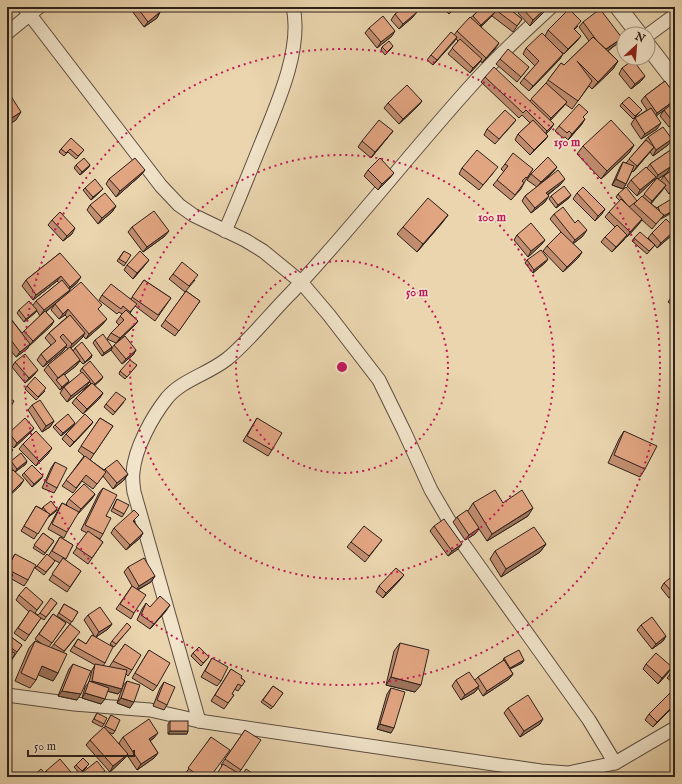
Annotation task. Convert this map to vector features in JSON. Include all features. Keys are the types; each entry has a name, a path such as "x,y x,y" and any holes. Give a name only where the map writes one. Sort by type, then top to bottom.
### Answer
{"street":[{"path":"225,231 276,108 286,77 293,45 295,15 293,7"},
{"path":"199,721 134,492 132,473 135,458 142,440 157,412 168,397 181,386 213,370 228,358 301,282 478,77 551,7"},
{"path":"618,7 633,26"},
{"path":"7,33 31,9 161,186 179,205 193,215 245,240 263,251 301,282 329,315 379,380 404,431 430,490 461,541 589,720 615,763"},
{"path":"656,29 675,14"},
{"path":"656,56 675,81"},
{"path":"7,695 74,704 150,710 199,721 566,775 615,763 675,728"}],"building":[{"path":"137,7 156,7 160,12 148,22"},
{"path":"404,7 413,7 417,12 403,24 395,14"},
{"path":"482,7 491,7 495,12 481,25 473,16"},
{"path":"492,7 507,7 522,19 517,26"},
{"path":"547,7 533,20 522,8"},
{"path":"569,9 581,21 574,29 581,36 568,49 548,30"},
{"path":"600,9 616,30 616,42 606,49 597,41 583,22"},
{"path":"383,16 395,31 381,42 369,28"},
{"path":"470,17 499,43 486,58 457,31"},
{"path":"451,32 457,37 437,60 431,55"},
{"path":"542,33 563,54 533,86 524,78 539,61 526,48"},
{"path":"593,37 616,59 616,63 598,82 577,61 592,81 578,101 548,80 561,63 564,65"},
{"path":"460,39 482,59 473,68 452,48"},
{"path":"389,41 393,46 387,52 382,47"},
{"path":"508,49 529,67 521,77 500,59"},
{"path":"625,66 638,66 645,76 635,84 622,68"},
{"path":"494,67 554,124 547,131 526,110 523,113 485,77"},
{"path":"665,81 675,95 675,100 657,113 645,96"},
{"path":"546,83 567,102 551,118 531,99"},
{"path":"407,85 422,101 403,119 388,103"},
{"path":"7,90 21,112 7,121"},
{"path":"629,97 642,110 635,116 622,103"},
{"path":"675,102 675,121 673,122 664,110"},
{"path":"579,104 588,112 583,117 585,119 572,134 569,131 567,133 559,126"},
{"path":"651,108 661,123 645,134 635,118"},
{"path":"505,110 516,120 499,139 487,129"},
{"path":"379,120 393,131 375,152 362,141"},
{"path":"533,120 548,136 534,150 518,134"},
{"path":"611,120 634,145 607,171 583,146"},
{"path":"663,127 672,139 656,150 648,137"},
{"path":"71,138 84,150 78,156 70,149 66,153 61,149"},
{"path":"646,140 654,147 637,166 629,159"},
{"path":"675,147 675,167 672,169 670,167 658,175 650,164"},
{"path":"477,150 498,167 483,185 462,168"},
{"path":"513,153 533,169 527,178 526,177 522,181 524,183 515,195 497,180 508,166 505,164"},
{"path":"548,157 557,167 541,182 531,174"},
{"path":"84,158 90,165 82,172 76,165"},
{"path":"135,158 145,170 120,191 109,179"},
{"path":"380,158 394,173 382,184 368,170"},
{"path":"623,162 634,166 626,184 616,179"},
{"path":"646,167 656,177 640,190 631,180"},
{"path":"558,170 565,179 546,193 549,196 535,208 525,196"},
{"path":"672,170 674,173 675,172 675,187 673,188 664,176"},
{"path":"657,178 666,185 652,201 644,194"},
{"path":"95,179 103,189 93,197 85,188"},
{"path":"564,186 571,195 558,205 551,196"},
{"path":"583,187 605,209 598,216 577,193"},
{"path":"626,187 637,201 629,207 618,194"},
{"path":"105,193 116,206 102,218 90,205"},
{"path":"642,196 664,215 656,224 634,204"},
{"path":"428,198 448,215 423,244 403,227"},
{"path":"673,198 675,202 675,210 663,216 664,215 660,212 658,207"},
{"path":"621,199 642,219 630,232 609,212"},
{"path":"563,207 575,223 578,220 587,230 575,240 554,214"},
{"path":"154,211 169,231 147,247 132,227"},
{"path":"60,212 75,228 67,236 52,220"},
{"path":"666,219 675,228 675,230 661,243 652,233"},
{"path":"531,223 545,240 531,251 517,235"},
{"path":"617,225 627,235 616,247 605,237"},
{"path":"561,232 582,252 567,267 547,246"},
{"path":"640,232 655,245 649,251 634,238"},
{"path":"541,250 548,259 534,270 527,260"},
{"path":"124,251 131,255 126,263 119,259"},
{"path":"140,251 149,260 137,273 127,265"},
{"path":"60,253 81,277 70,287 61,276 36,295 26,280"},
{"path":"182,262 198,275 189,286 173,274"},
{"path":"62,280 70,290 44,310 36,301"},
{"path":"144,280 171,298 158,315 132,297"},
{"path":"81,282 102,305 98,309 107,319 89,334 68,309 63,314 55,304"},
{"path":"111,284 137,304 130,312 123,306 121,309 102,295"},
{"path":"186,291 200,301 179,331 165,320"},
{"path":"675,292 675,299 672,296"},
{"path":"29,301 37,310 26,319 19,310"},
{"path":"126,310 138,321 120,338 111,333 124,320 120,316"},
{"path":"45,311 54,321 33,341 24,331"},
{"path":"7,314 30,344 20,352 7,335"},
{"path":"70,315 85,333 72,344 63,334 60,337 67,345 47,362 41,354 56,341 49,333"},
{"path":"103,334 112,347 104,353 95,340"},
{"path":"125,336 136,350 126,359 114,345"},
{"path":"82,342 92,355 85,362 75,348"},
{"path":"70,347 80,360 58,378 48,365"},
{"path":"25,354 38,370 29,378 15,362"},
{"path":"130,360 137,365 127,377 120,371"},
{"path":"90,361 103,377 95,384 82,368"},
{"path":"82,372 90,381 71,396 64,387"},
{"path":"64,374 69,381 62,387 56,380"},
{"path":"35,377 46,388 38,397 27,386"},
{"path":"92,383 103,393 87,409 76,398"},
{"path":"116,392 126,399 115,412 106,404"},
{"path":"7,396 14,401 7,413"},
{"path":"40,400 54,421 46,426 32,405"},
{"path":"68,414 75,423 63,433 55,425"},
{"path":"85,414 93,422 74,442 66,434"},
{"path":"25,418 34,428 17,443 9,433"},
{"path":"100,418 113,426 94,454 81,446"},
{"path":"257,418 282,433 272,450 247,436"},
{"path":"36,431 52,448 39,461 23,444"},
{"path":"624,431 657,446 645,469 614,455"},
{"path":"7,443 13,450 7,457"},
{"path":"21,453 27,461 17,469 11,461"},
{"path":"85,456 106,472 97,484 86,475 76,488 66,480"},
{"path":"117,460 128,474 117,483 105,469"},
{"path":"55,462 67,468 57,488 46,482"},
{"path":"32,465 43,476 34,484 24,473"},
{"path":"13,470 24,480 7,497 7,476"},
{"path":"84,484 95,494 81,509 69,499"},
{"path":"103,488 117,495 106,516 111,518 103,534 85,525"},
{"path":"495,490 503,503 522,490 533,508 492,534 473,503"},
{"path":"117,499 129,505 124,514 113,508"},
{"path":"51,501 57,509 50,515 43,507"},
{"path":"62,503 79,512 67,532 52,524"},
{"path":"36,506 50,514 38,534 24,526"},
{"path":"134,510 139,515 133,521 143,533 130,545 114,528"},
{"path":"467,510 479,528 469,535 457,517"},
{"path":"444,519 462,544 452,551 434,526"},
{"path":"364,526 382,540 369,556 351,542"},
{"path":"534,527 546,544 506,569 495,551"},
{"path":"88,531 103,542 92,558 76,547"},
{"path":"43,533 54,541 45,553 34,545"},
{"path":"60,537 73,545 66,559 52,551"},
{"path":"15,554 36,565 28,580 7,569"},
{"path":"47,554 55,561 46,572 37,566"},
{"path":"63,558 81,571 70,587 52,574"},
{"path":"144,558 155,576 139,586 128,567"},
{"path":"396,568 404,575 386,593 379,586"},
{"path":"7,570 13,575 7,583"},
{"path":"675,574 675,591 673,593 664,583"},
{"path":"132,586 146,595 134,613 120,604"},
{"path":"26,587 43,602 37,610 19,595"},
{"path":"160,596 170,605 154,624 141,615 146,603 150,607"},
{"path":"51,598 57,603 46,617 40,613"},
{"path":"64,604 78,612 72,622 59,613"},
{"path":"100,607 112,624 99,632 88,615"},
{"path":"30,610 41,618 29,635 18,628"},
{"path":"53,614 66,623 52,643 39,634"},
{"path":"652,617 666,636 656,644 641,625"},
{"path":"127,623 131,627 116,644 112,641"},
{"path":"70,624 80,632 64,651 54,644"},
{"path":"7,634 22,645 17,652 7,645"},
{"path":"92,635 113,647 105,663 74,646 78,639 86,644"},
{"path":"35,641 67,654 58,673 42,666 36,680 21,673"},
{"path":"400,643 429,650 421,685 391,677"},
{"path":"125,644 141,655 132,670 113,661"},
{"path":"199,647 209,657 203,663 193,653"},
{"path":"7,650 15,653 13,658 7,654"},
{"path":"149,650 170,663 157,686 135,673"},
{"path":"519,650 524,660 510,668 504,658"},
{"path":"656,653 672,667 662,678 646,664"},
{"path":"7,654 12,657 7,666"},
{"path":"212,658 228,667 221,681 205,671"},
{"path":"504,660 513,674 487,691 478,677"},
{"path":"73,664 91,671 81,694 62,691"},
{"path":"95,664 127,670 122,689 92,681"},
{"path":"675,668 675,680 669,675"},
{"path":"231,669 242,676 241,678 245,681 242,686 238,684 232,694 234,695 228,703 215,695"},
{"path":"469,672 479,686 465,695 456,680"},
{"path":"89,681 109,688 105,699 85,693"},
{"path":"127,681 140,685 134,702 121,698"},
{"path":"164,682 175,687 167,705 157,700"},
{"path":"273,686 283,693 273,707 263,700"},
{"path":"391,688 405,692 394,728 380,724"},
{"path":"675,688 675,704 657,722 649,714"},
{"path":"528,695 543,719 524,731 508,708"},
{"path":"97,713 107,718 104,724 94,719"},
{"path":"111,715 120,720 115,731 105,726"},
{"path":"149,719 158,733 149,739 158,753 141,764 123,737"},
{"path":"170,721 188,721 188,731 170,731"},
{"path":"104,727 128,754 113,766 90,740"},
{"path":"245,730 261,740 241,770 225,759"},
{"path":"211,737 230,750 210,777 200,777 188,768"},
{"path":"83,758 89,764 82,771 76,765"},
{"path":"60,759 75,777 50,777 46,771"},
{"path":"97,761 105,771 102,773 105,777 87,777 83,772"},
{"path":"223,764 238,773 236,777 215,777"},
{"path":"41,769 47,776 46,777 32,777"},
{"path":"246,769 258,777 241,777"}]}
